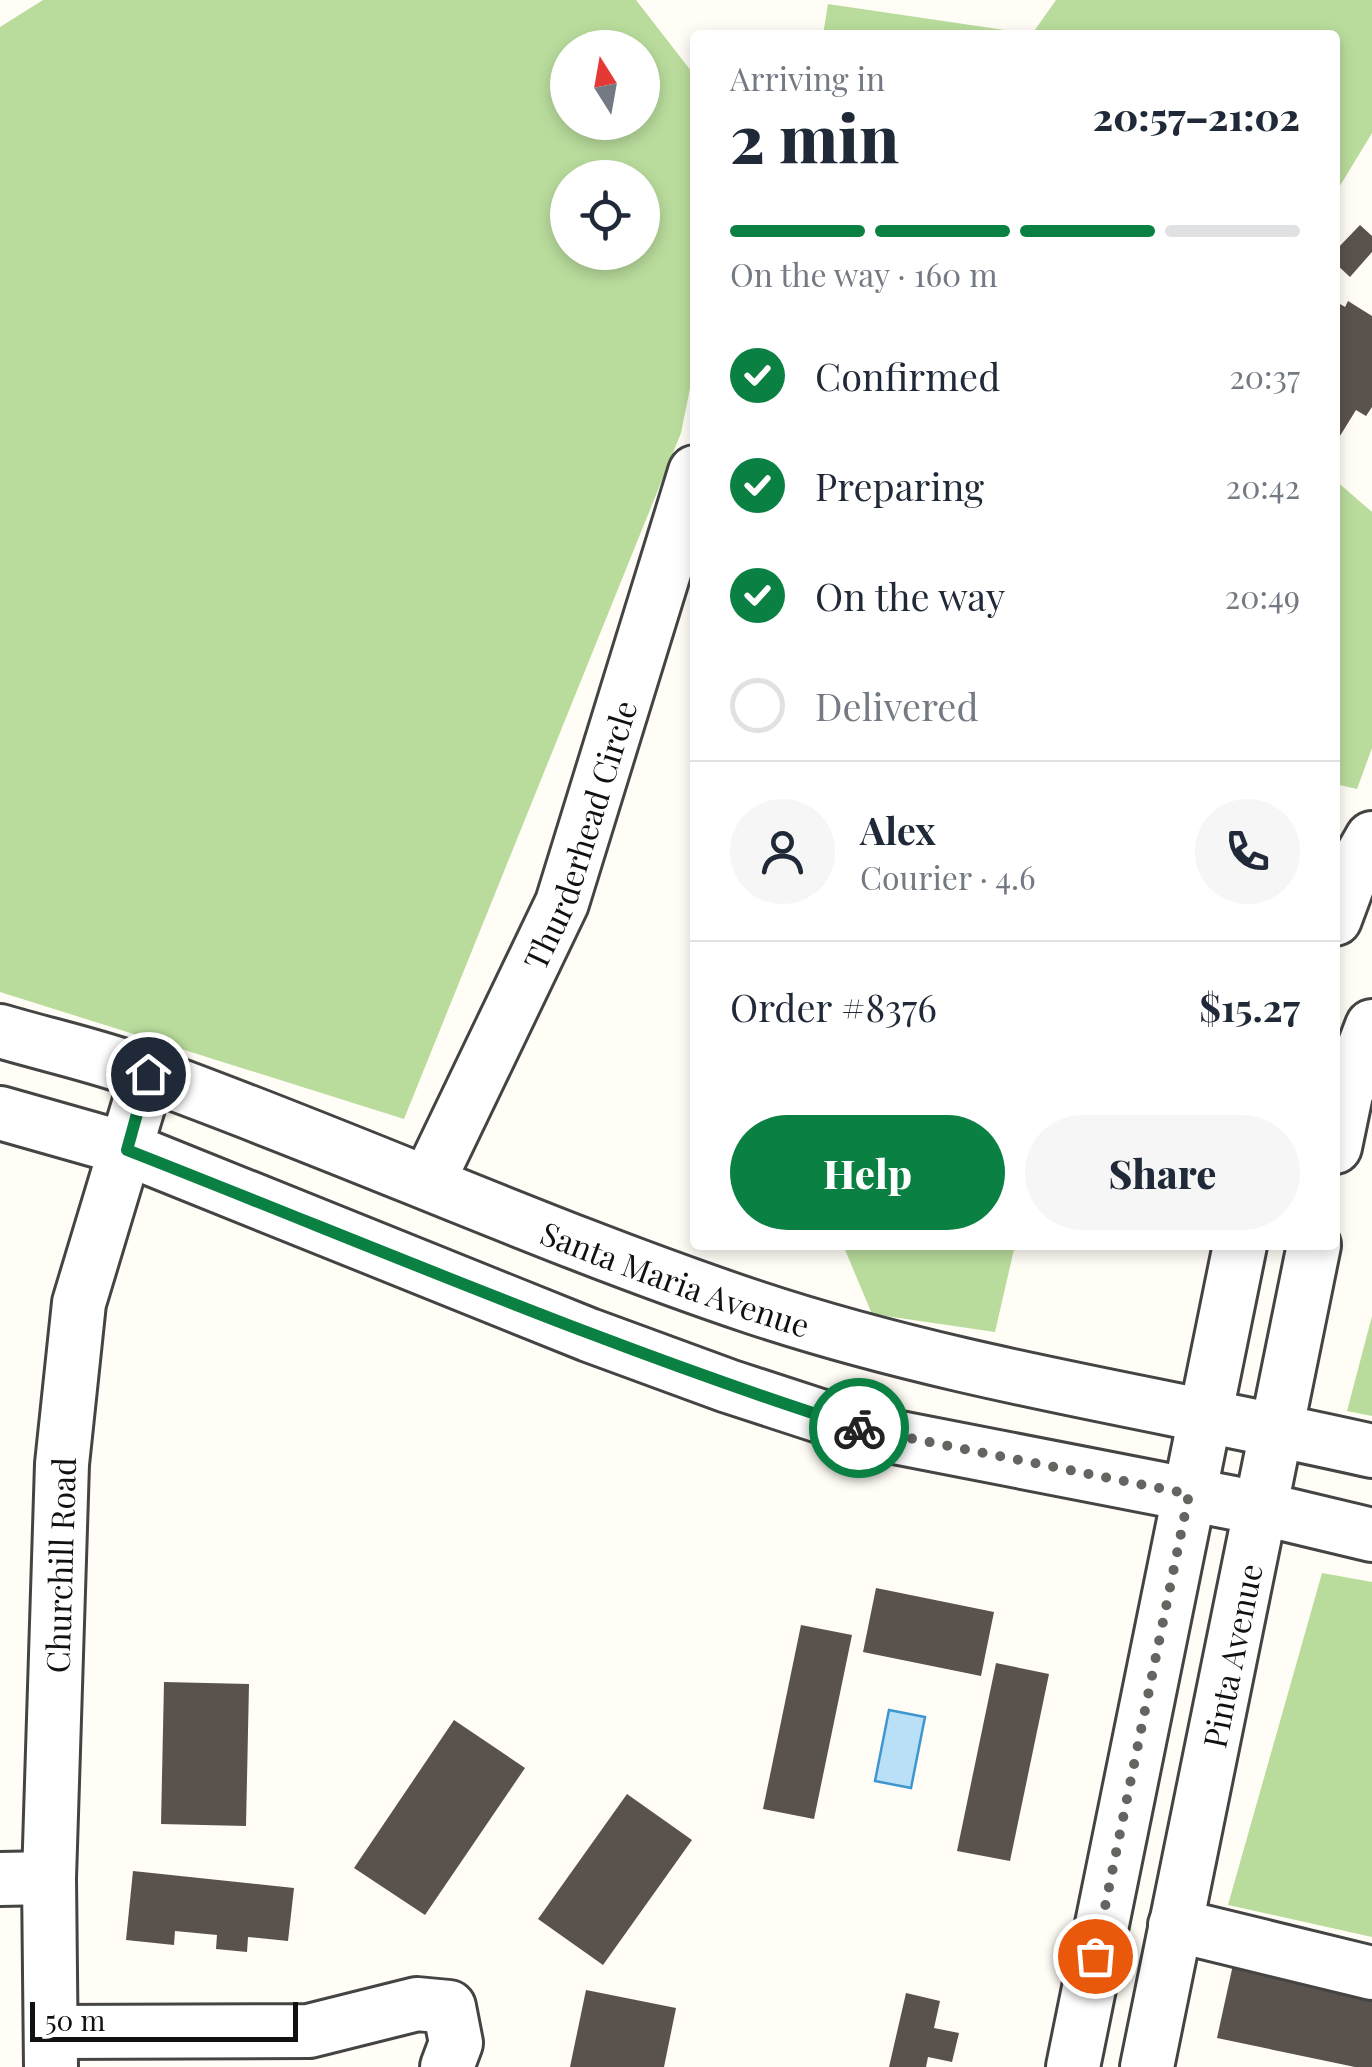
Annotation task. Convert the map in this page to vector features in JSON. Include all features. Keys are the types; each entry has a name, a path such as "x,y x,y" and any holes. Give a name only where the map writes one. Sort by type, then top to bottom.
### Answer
{"street":[{"name":"Thurderhead Circle","path":"428,1182 562,904 690,488"},
{"path":"1340,905 1352,873 1372,838"},
{"path":"1340,1123 1346,1094 1372,1026"},
{"name":"Santa Maria Avenue","path":"0,1031 148,1074 617,1260 892,1350 1372,1452"},
{"name":"Churchill Road","path":"51,2050 25,1879 62,1464 79,1303 148,1074"},
{"path":"0,1113 127,1150 589,1334 728,1386 870,1432 1259,1508 1372,1535"},
{"path":"1073,2067 1239,1250"},
{"name":"Pinta Avenue","path":"1147,2067 1313,1250"},
{"path":"589,1334 617,1260"},
{"path":"1175,1925 1372,1973"},
{"path":"51,2050 310,2031 417,2004 449,2007 456,2043 446,2067"}],"green space":[{"path":"43,0 636,0 659,30 550,30 550,140 660,140 660,31 690,70 690,388 681,433 404,1119 0,992 0,27"},
{"path":"1056,0 1372,0 1372,133 1340,186 1340,30 1035,30"},
{"path":"828,4 1005,30 824,30"},
{"path":"1340,484 1372,512 1372,748 1357,789 1340,785"},
{"path":"845,1250 1014,1250 995,1332 872,1314"},
{"path":"1372,1316 1372,1416 1347,1411"},
{"path":"1322,1573 1372,1582 1372,1937 1228,1905"}],"water":[{"path":"889,1710 925,1717 911,1788 875,1781"}],"building":[{"path":"1360,225 1372,236 1372,252 1350,277 1340,268 1340,246"},
{"path":"1348,301 1372,316 1372,407 1366,416 1356,410 1340,436 1340,304 1345,307"},
{"path":"876,1588 994,1612 981,1676 863,1652"},
{"path":"801,1625 852,1635 814,1819 763,1809"},
{"path":"996,1663 1049,1674 1010,1861 957,1851"},
{"path":"164,1682 249,1684 246,1826 161,1824"},
{"path":"454,1720 525,1768 425,1915 354,1868"},
{"path":"627,1794 692,1840 603,1965 538,1919"},
{"path":"133,1871 294,1888 288,1941 248,1937 247,1952 216,1949 217,1935 175,1931 174,1945 126,1940"},
{"path":"1234,1960 1372,1990 1372,2067 1355,2067 1217,2038"},
{"path":"586,1990 676,2008 664,2067 570,2067"},
{"path":"906,1993 940,2001 934,2028 959,2033 952,2062 928,2057 926,2067 889,2067"}],"way so far":[{"path":"859,1428 1189,1494 1095,1956"}],"route":[{"path":"148,1074 127,1150 589,1334 728,1386 859,1428"}]}
